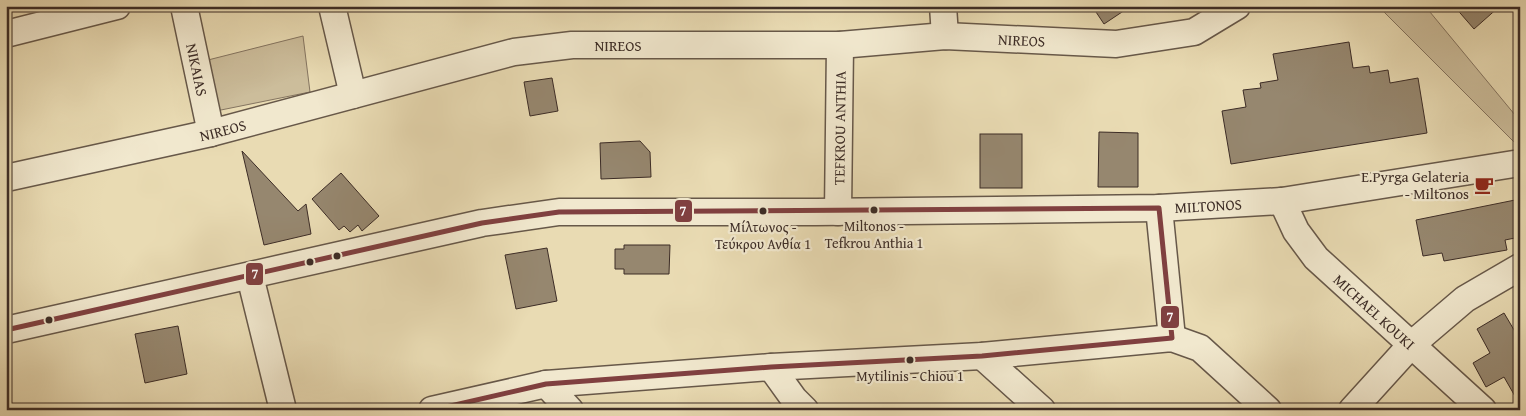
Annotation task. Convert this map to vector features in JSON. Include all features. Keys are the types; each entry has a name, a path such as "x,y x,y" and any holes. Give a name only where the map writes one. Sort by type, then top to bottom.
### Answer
{"street":[{"path":"6,34 117,6"},
{"name":"NIKAIAS","path":"184,6 211,133"},
{"path":"332,6 353,95"},
{"path":"943,6 945,36"},
{"name":"NIREOS","path":"6,178 211,133 514,52 572,45 840,46 945,36 1116,44 1194,32 1237,6"},
{"name":"TEFKROU ANTHIA","path":"838,212 840,46"},
{"name":"MILTONOS","path":"6,330 482,224 559,212 838,212 1159,208 1282,201 1520,163"},
{"name":"MICHAEL KOUKI","path":"1282,201 1296,231 1316,258 1483,410"},
{"path":"1159,208 1172,338"},
{"path":"1352,410 1411,345 1465,299 1520,267"},
{"path":"250,276 283,410"},
{"path":"432,410 546,384 771,367 982,356 1172,338 1200,348 1268,410"},
{"path":"982,356 1042,410"},
{"path":"771,367 794,399 805,410"},
{"path":"546,384 570,410"}],"shaded area":[{"path":"1378,6 1425,6 1520,121 1520,143 1516,144"},
{"path":"303,36 310,92 216,111 200,62"}],"building":[{"path":"1092,6 1131,6 1104,24"},
{"path":"1454,6 1500,6 1474,29"},
{"path":"1349,42 1353,68 1369,66 1370,73 1388,70 1390,83 1418,78 1427,133 1231,164 1222,111 1246,107 1243,90 1261,88 1260,83 1278,80 1273,54"},
{"path":"552,78 558,111 530,116 524,82"},
{"path":"1099,132 1138,133 1138,187 1098,187"},
{"path":"980,134 1022,134 1022,188 980,188"},
{"path":"640,141 650,152 651,177 601,179 600,143"},
{"path":"242,151 298,211 306,204 311,234 264,245"},
{"path":"341,173 379,216 362,231 358,225 350,232 344,226 339,230 312,199"},
{"path":"1520,199 1520,237 1505,240 1507,250 1444,261 1442,253 1423,256 1416,220"},
{"path":"624,245 670,245 669,274 624,274 624,269 615,269 615,249 624,249"},
{"path":"547,248 557,301 516,309 505,255"},
{"path":"1504,313 1520,340 1520,405 1504,377 1486,387 1473,363 1490,353 1477,329"},
{"path":"178,326 187,374 145,383 135,334"}],"transit line":[{"name":"7","path":"6,330 482,223 559,212 1159,208 1172,338 982,356 771,367 546,384 433,410"}],"place":[{"name":"E.Pyrga Gelateria - Miltonos","path":"1484,185"},
{"name":"Miltonos - Tefkrou Anthia 1","path":"874,210"},
{"name":"Μίλτωνος - Τεύκρου Ανθία 1","path":"763,211"},
{"name":"Mytilinis - Chiou 1","path":"910,360"}]}
